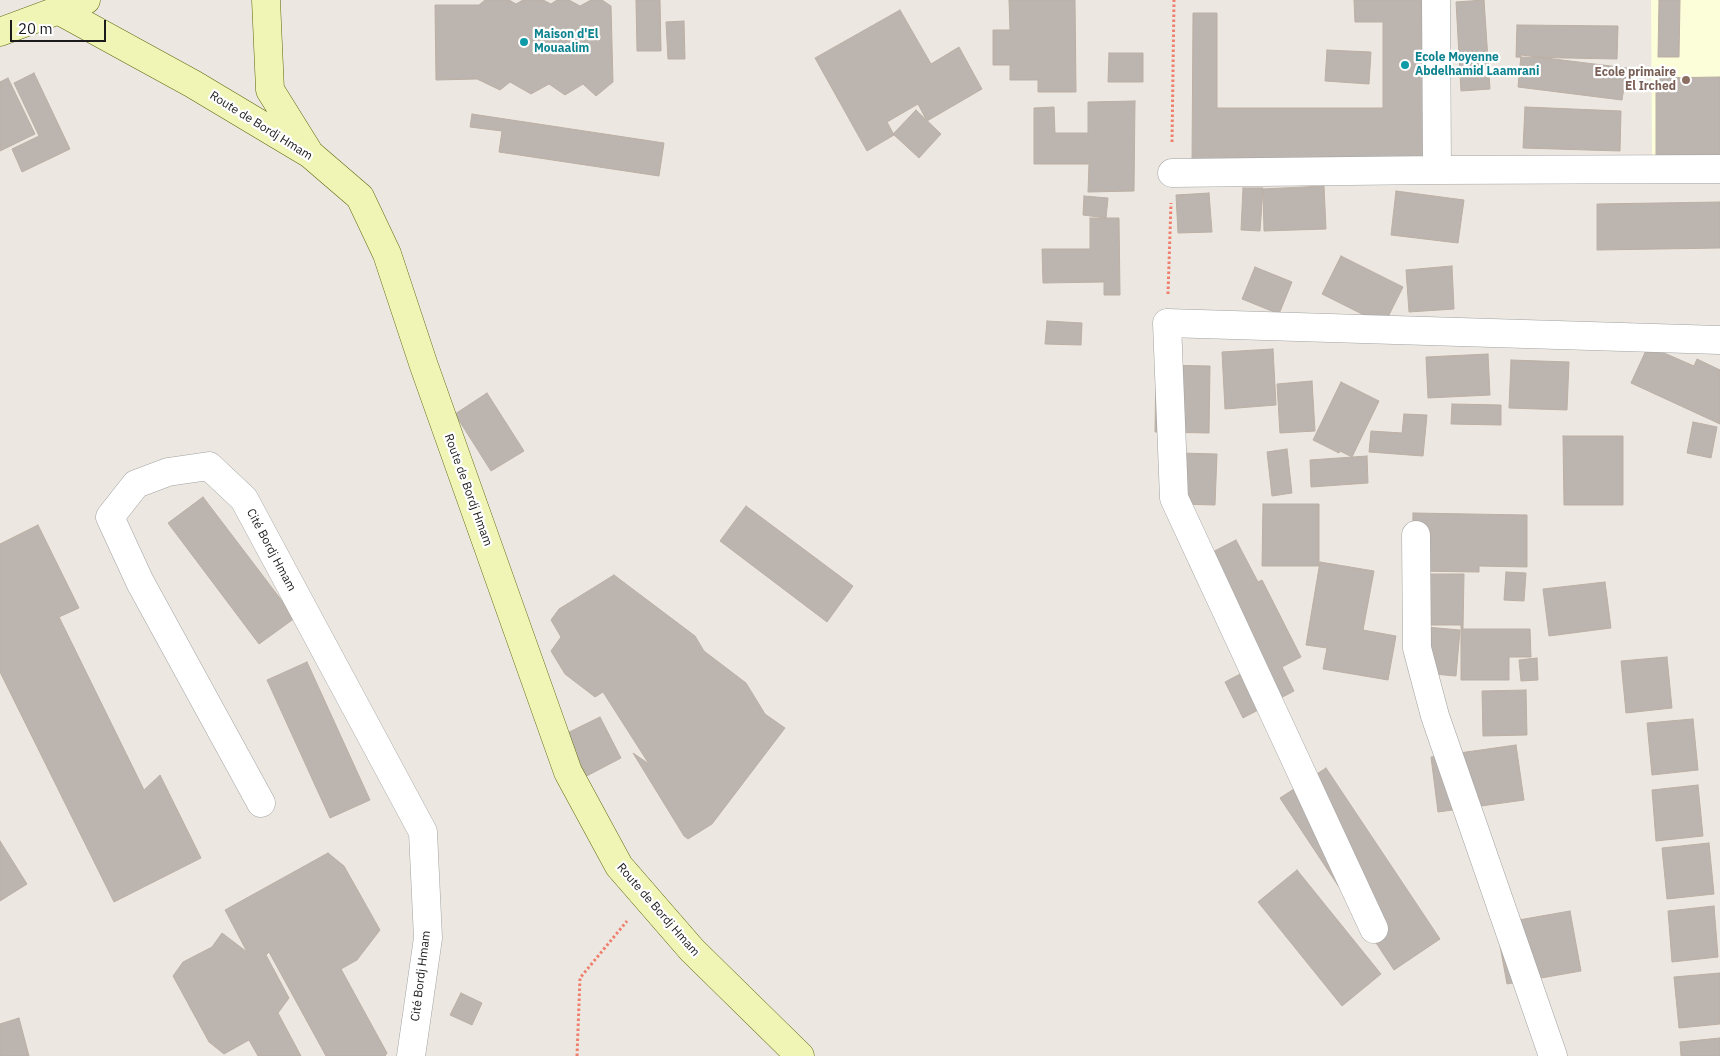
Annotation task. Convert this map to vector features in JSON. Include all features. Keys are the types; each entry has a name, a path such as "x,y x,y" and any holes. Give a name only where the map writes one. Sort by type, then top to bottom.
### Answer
{"main road":[{"path":"0,32 66,5 86,0"},
{"path":"266,0 270,90 310,154"},
{"name":"Route de Bordj Hmam","path":"66,5 192,84 310,154 360,197 387,254 424,366 568,772 619,866 692,950 800,1056"}],"street":[{"path":"1436,0 1437,170"},
{"path":"1172,173 1720,169"},
{"path":"1374,929 1174,498 1167,323 1720,340"},
{"name":"Cité Bordj Hmam","path":"261,803 140,582 110,517 136,484 168,472 209,466 244,499 423,832 428,938 411,1056"},
{"path":"1416,535 1417,648 1434,716 1553,1056"}],"path":[{"path":"577,1056 580,978 647,898"}],"shaded area":[{"name":"Ecole primaire El Irched","path":"1651,0 1720,0 1720,160 1652,161"}],"building":[{"name":"Maison d'El Mouaalim","path":"485,0 509,0 516,4 523,0 543,0 551,4 557,0 569,0 580,6 591,0 602,0 611,6 613,82 596,96 583,84 565,95 549,84 531,94 510,82 500,90 477,79 436,80 435,5 479,5"},
{"path":"636,0 660,0 661,51 637,51"},
{"path":"1009,0 1075,0 1076,92 1038,92 1038,80 1010,80 1010,65 993,65 993,30 1010,30"},
{"name":"Ecole Moyenne Abdelhamid Laamrani","path":"1354,0 1427,0 1426,164 1192,164 1193,13 1217,13 1217,108 1383,108 1383,22 1355,22"},
{"path":"1484,0 1490,89 1461,91 1456,2"},
{"path":"1659,0 1680,0 1679,57 1658,57"},
{"path":"900,10 931,64 959,47 982,89 927,121 918,104 887,122 894,135 867,151 815,58"},
{"path":"684,21 685,59 668,59 666,22"},
{"path":"1517,25 1618,26 1617,59 1516,57"},
{"path":"1327,50 1371,52 1369,84 1325,81"},
{"path":"1109,53 1143,53 1143,82 1108,82"},
{"path":"1521,55 1627,68 1622,100 1518,87"},
{"path":"34,73 70,149 22,172 12,149 39,136 14,83"},
{"path":"1720,77 1720,157 1656,158 1656,78"},
{"path":"8,78 35,134 0,151 0,82"},
{"path":"1135,101 1134,191 1088,192 1089,164 1034,164 1034,108 1054,107 1055,133 1088,133 1088,102"},
{"path":"1525,107 1621,111 1620,151 1523,148"},
{"path":"916,110 941,134 919,158 893,134"},
{"path":"472,114 664,143 659,176 499,152 502,131 470,127"},
{"path":"1324,186 1326,229 1264,231 1263,189"},
{"path":"1243,188 1263,188 1260,231 1241,230"},
{"path":"1396,191 1464,200 1458,243 1391,235"},
{"path":"1209,193 1212,232 1178,233 1176,195"},
{"path":"1084,196 1108,198 1106,218 1083,215"},
{"path":"1720,202 1720,248 1597,250 1597,204"},
{"path":"1090,218 1119,218 1120,295 1104,295 1104,282 1043,283 1042,249 1090,249"},
{"path":"1341,256 1403,287 1384,325 1322,294"},
{"path":"1452,266 1454,309 1409,312 1406,270"},
{"path":"1255,267 1292,282 1279,314 1242,299"},
{"path":"1047,321 1082,323 1081,345 1045,344"},
{"path":"1648,346 1694,366 1697,359 1720,370 1720,424 1631,383"},
{"path":"1273,349 1276,405 1225,409 1222,352"},
{"path":"1488,354 1490,395 1428,398 1426,357"},
{"path":"1511,360 1569,362 1567,410 1509,408"},
{"path":"1156,365 1210,366 1209,433 1155,432"},
{"path":"1312,381 1315,431 1280,433 1277,384"},
{"path":"1341,382 1379,401 1352,457 1340,451 1339,453 1313,440"},
{"path":"487,393 524,451 491,471 455,414"},
{"path":"1452,404 1501,405 1501,425 1451,424"},
{"path":"1404,414 1427,415 1423,456 1369,452 1371,431 1402,433"},
{"path":"1693,422 1717,427 1711,458 1687,453"},
{"path":"1563,436 1623,436 1623,505 1564,505"},
{"path":"1287,449 1292,493 1272,496 1267,452"},
{"path":"1179,453 1217,454 1215,505 1177,504"},
{"path":"1367,456 1368,483 1311,487 1310,460"},
{"path":"203,497 295,618 259,644 168,523"},
{"path":"1263,504 1319,504 1319,566 1262,566"},
{"path":"746,506 853,586 827,622 720,541"},
{"path":"1413,513 1527,515 1527,567 1479,566 1479,572 1412,571"},
{"path":"38,525 79,608 59,617 144,790 160,775 201,858 114,902 0,672 0,544"},
{"path":"1236,540 1258,582 1262,580 1301,657 1282,667 1294,691 1243,718 1225,682 1244,672 1189,564"},
{"path":"1320,562 1374,571 1363,630 1396,636 1388,680 1323,669 1327,648 1306,645"},
{"path":"1506,572 1526,573 1524,601 1504,600"},
{"path":"1412,574 1464,574 1463,629 1530,629 1531,657 1509,657 1509,680 1461,680 1461,625 1412,625"},
{"path":"614,575 695,636 704,651 746,683 765,714 785,728 712,824 688,839 684,836 633,753 649,764 603,692 595,697 565,674 551,651 561,637 551,620 559,609"},
{"path":"1605,582 1611,628 1549,636 1543,589"},
{"path":"1415,626 1460,630 1456,676 1411,672"},
{"path":"1667,657 1672,708 1626,713 1621,661"},
{"path":"1537,658 1538,680 1521,681 1519,660"},
{"path":"307,662 370,800 330,818 267,680"},
{"path":"1526,690 1527,735 1483,736 1482,691"},
{"path":"600,717 621,758 581,779 559,737"},
{"path":"1693,719 1698,770 1652,775 1647,723"},
{"path":"1516,745 1524,800 1438,812 1431,757"},
{"path":"1326,768 1440,939 1394,970 1280,798"},
{"path":"1698,785 1703,836 1656,841 1652,790"},
{"path":"0,841 27,884 0,901"},
{"path":"1709,843 1714,894 1667,899 1662,848"},
{"path":"328,853 344,866 380,930 357,960 341,969 387,1053 385,1056 326,1056 269,952 266,955 289,998 278,1013 301,1056 258,1056 249,1040 224,1054 209,1042 173,976 183,962 212,947 222,933 247,952 225,910"},
{"path":"1297,870 1381,974 1342,1006 1258,902"},
{"path":"1714,906 1718,957 1672,962 1668,911"},
{"path":"1570,911 1581,971 1507,984 1496,924"},
{"path":"1720,973 1720,1024 1679,1028 1674,977"},
{"path":"461,993 482,1003 472,1025 450,1015"},
{"path":"19,1018 29,1056 0,1056 0,1024"},
{"path":"1720,1038 1720,1056 1681,1056 1680,1042"}],"place":[{"name":"Maison d'El Mouaalim","path":"524,42"},
{"name":"Ecole Moyenne Abdelhamid Laamrani","path":"1405,65"},
{"name":"Ecole primaire El Irched","path":"1686,80"}]}
